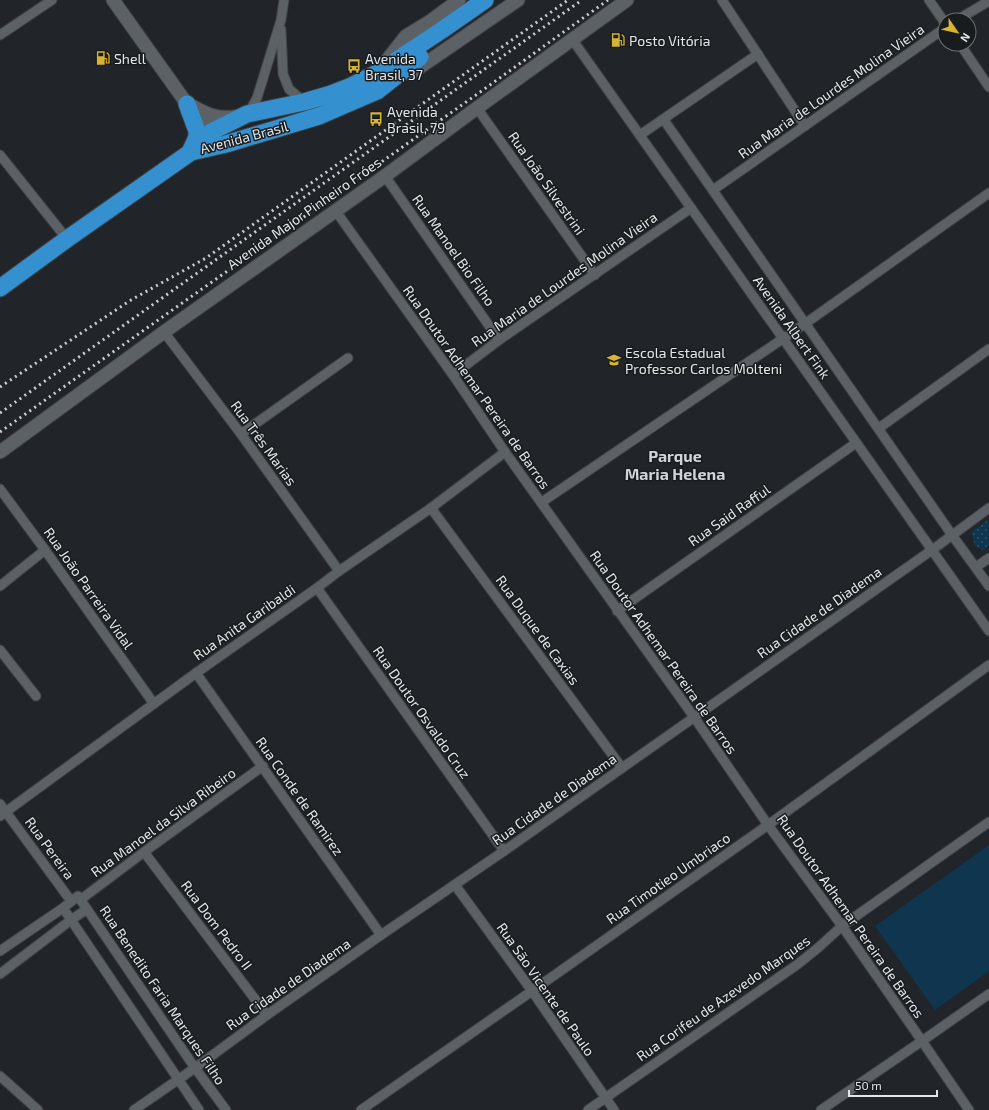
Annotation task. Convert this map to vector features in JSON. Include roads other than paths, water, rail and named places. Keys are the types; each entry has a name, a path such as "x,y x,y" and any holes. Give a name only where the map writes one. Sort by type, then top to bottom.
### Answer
{"highway":[{"path":"444,33 485,0"},
{"path":"444,33 496,0"},
{"name":"Avenida Brasil","path":"190,152 211,132 247,114 304,102 331,94 377,73 444,33"},
{"name":"Avenida Brasil","path":"190,152 226,144 319,116 377,92 444,33"},
{"path":"0,288 190,152 197,137 198,131 187,104"},
{"path":"211,132 226,144"}],"street":[{"path":"0,35 52,0"},
{"path":"112,0 187,104 211,132"},
{"path":"187,104 218,117 230,118 247,114 257,98 281,20 284,0"},
{"name":"Avenida Brasil","path":"377,73 406,36 429,22 459,0"},
{"name":"Avenida Brasil","path":"377,92 395,84 518,0"},
{"name":"Avenida Major Pinheiro Fróes","path":"0,452 164,332 385,176 627,0"},
{"path":"722,0 805,126"},
{"path":"929,0 937,12"},
{"path":"970,12 989,1"},
{"path":"281,20 283,74 289,89 304,102"},
{"name":"Rua Maria de Lourdes Molina Vieira","path":"713,190 937,34"},
{"name":"Avenida Albert Fink","path":"572,39 989,632"},
{"path":"965,52 989,87"},
{"path":"640,135 664,120 758,54"},
{"name":"Rua João Silvestrini","path":"477,108 595,275"},
{"name":"Avenida Albert Fink","path":"664,120 989,586"},
{"path":"0,155 67,239"},
{"name":"Rua Manoel Bio Filho","path":"385,176 499,340"},
{"path":"542,502 806,323 989,193"},
{"name":"Rua Maria de Lourdes Molina Vieira","path":"453,375 499,340 691,208"},
{"name":"Rua Doutor Adhemar Pereira de Barros","path":"335,210 453,375 505,452 542,502 617,611 694,717 768,825 842,926 969,1110"},
{"name":"Rua Três Marias","path":"164,332 241,434 339,571"},
{"path":"878,428 989,349"},
{"path":"241,434 348,358"},
{"name":"Rua Said Rafful","path":"617,611 856,442"},
{"name":"Rua Anita Garibaldi","path":"2,811 339,571 431,508 505,452"},
{"name":"Rua João Parreira Vidal","path":"0,490 45,550 154,704"},
{"name":"Rua Duque de Caxias","path":"431,508 622,768"},
{"name":"Rua Cidade de Diadema","path":"134,1110 381,935 504,851 932,550 989,508"},
{"path":"0,586 45,550"},
{"path":"976,567 989,558"},
{"name":"Rua Doutor Osvaldo Cruz","path":"317,588 504,851"},
{"path":"0,650 36,696"},
{"name":"Rua Timotieo Umbriaco","path":"361,1110 768,825 989,665"},
{"name":"Rua Conde de Ramirez","path":"196,673 381,935"},
{"name":"Rua Manoel da Silva Ribeiro","path":"0,951 144,852 263,766"},
{"name":"Rua Pereira","path":"2,811 77,899"},
{"name":"Rua Corifeu de Azevedo Marques","path":"588,1110 798,964 842,926 989,822"},
{"name":"Rua Dom Pedro II","path":"144,852 267,1015"},
{"name":"Rua São Vicente de Paulo","path":"455,885 532,991 614,1110"},
{"name":"Rua Benedito Faria Marques Filho","path":"77,899 87,909 195,1068 226,1110"},
{"path":"63,908 199,1110"},
{"path":"0,974 87,909"},
{"path":"821,1110 989,994"},
{"path":"0,1076 38,1110"}],"railway":[{"path":"0,387 131,300 206,258 568,0"},
{"path":"0,413 582,0"},
{"path":"0,432 608,0"}],"place":[{"name":"Posto Vitória","path":"618,40"},
{"name":"Shell","path":"103,58"},
{"name":"Avenida Brasil, 37","path":"354,66"},
{"name":"Avenida Brasil, 79","path":"376,119"},
{"name":"Escola Estadual Professor Carlos Molteni","path":"614,360"}],"district":[{"name":"Parque Maria Helena","path":"675,464"}]}
